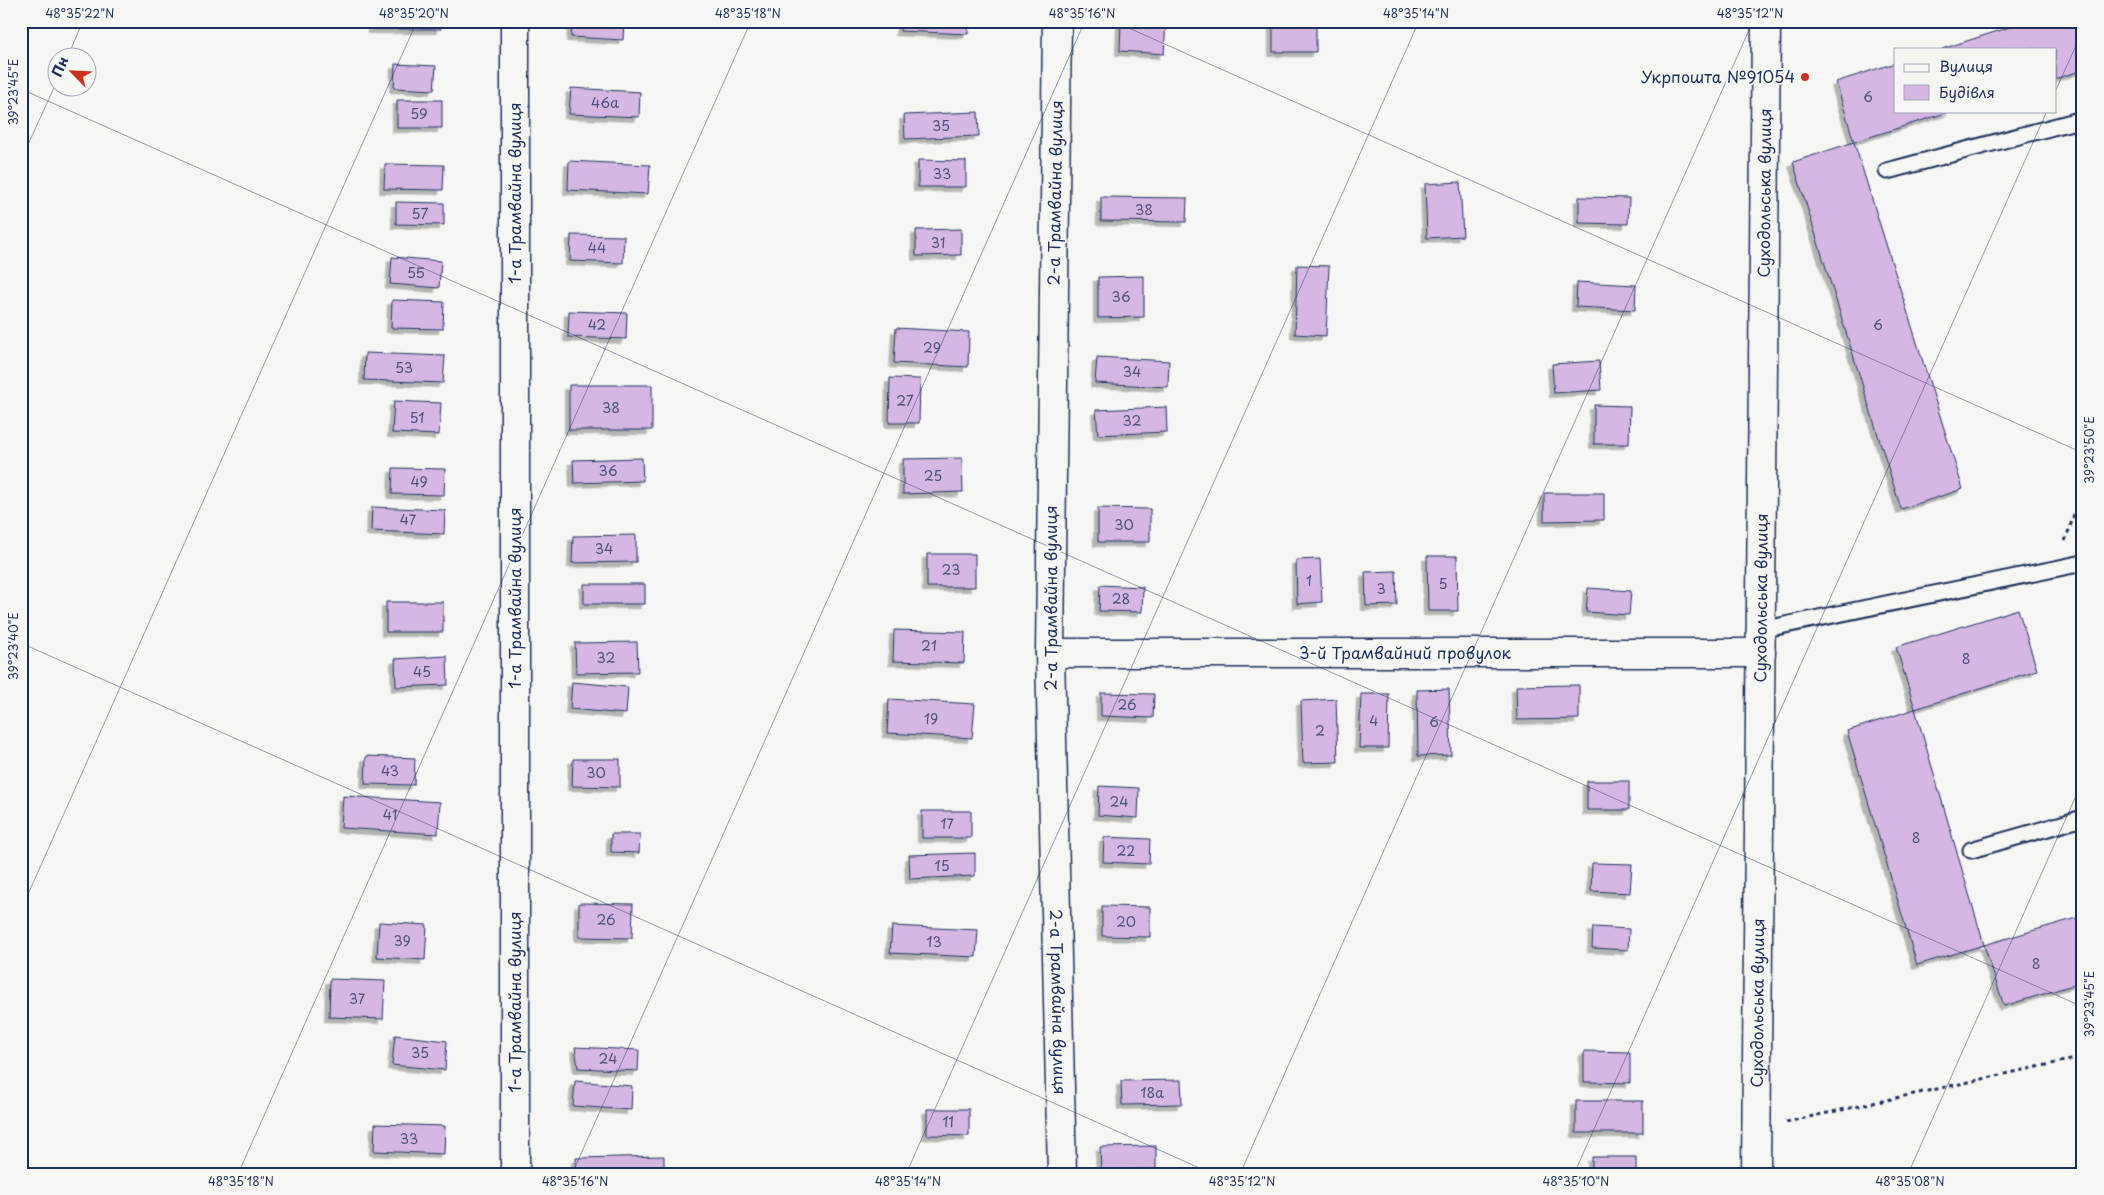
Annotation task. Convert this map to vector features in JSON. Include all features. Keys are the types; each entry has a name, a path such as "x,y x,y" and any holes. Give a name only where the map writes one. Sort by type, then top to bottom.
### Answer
{"street":[{"name":"1-а Трамвайна вулиця","path":"515,21 515,1174"},
{"name":"2-а Трамвайна вулиця","path":"1057,21 1050,653 1062,1174"},
{"name":"Суходольська вулиця","path":"1756,1174 1766,21"},
{"name":"3-й Трамвайний провулок","path":"1050,653 1761,641"}],"lane":[{"path":"1887,171 2083,119"},
{"path":"1761,641 2055,568 2083,563"},
{"path":"1971,850 2083,818"}],"path":[{"path":"2055,568 2083,489"},
{"path":"1756,1128 2083,1058"}],"building":[{"path":"372,21 441,21 441,29 372,29"},
{"path":"572,21 624,21 623,40 571,37"},
{"path":"901,21 969,21 968,34 900,31"},
{"path":"1121,21 1166,21 1164,54 1120,51"},
{"path":"1273,21 1316,21 1316,52 1273,52"},
{"path":"2029,21 2083,21 2083,70 2056,79 2056,48 1945,48"},
{"path":"1894,63 1894,112 1949,112 1854,142 1836,82"},
{"path":"395,64 436,66 434,90 394,88"},
{"path":"571,88 640,92 639,117 569,114"},
{"path":"397,100 442,100 442,128 397,128"},
{"path":"978,112 979,136 905,139 904,115"},
{"path":"1854,142 1963,489 1901,509 1793,162"},
{"path":"918,160 966,161 966,187 918,187"},
{"path":"569,161 650,165 648,194 568,190"},
{"path":"385,164 444,165 443,190 384,189"},
{"path":"1460,182 1463,236 1427,238 1425,184"},
{"path":"1101,197 1187,198 1186,222 1101,221"},
{"path":"1579,197 1629,198 1628,224 1579,223"},
{"path":"396,202 444,203 444,225 396,224"},
{"path":"961,229 961,255 916,256 916,230"},
{"path":"571,235 624,236 623,263 570,261"},
{"path":"392,257 441,261 439,288 390,284"},
{"path":"1297,265 1329,266 1326,336 1295,334"},
{"path":"1144,276 1144,317 1098,318 1098,277"},
{"path":"1577,282 1636,285 1635,310 1576,307"},
{"path":"392,300 444,302 443,329 391,328"},
{"path":"569,311 627,313 626,339 568,337"},
{"path":"896,328 969,332 968,367 894,363"},
{"path":"365,353 445,356 443,383 364,380"},
{"path":"1097,357 1169,361 1168,387 1095,383"},
{"path":"1599,361 1601,390 1554,393 1552,364"},
{"path":"890,378 920,379 919,423 889,423"},
{"path":"569,385 652,385 652,430 569,430"},
{"path":"394,401 441,403 439,435 392,433"},
{"path":"1594,405 1630,406 1629,444 1594,444"},
{"path":"1166,407 1167,432 1098,435 1096,410"},
{"path":"642,458 643,481 574,483 573,460"},
{"path":"962,458 963,492 903,494 903,459"},
{"path":"393,468 445,469 444,495 392,494"},
{"path":"1544,493 1604,493 1604,520 1544,521"},
{"path":"372,507 445,510 444,534 371,531"},
{"path":"1098,508 1150,509 1150,542 1098,542"},
{"path":"636,535 636,562 572,563 573,536"},
{"path":"927,554 975,554 975,587 927,587"},
{"path":"1427,556 1457,556 1458,611 1428,611"},
{"path":"1320,559 1322,602 1297,604 1296,560"},
{"path":"1396,571 1397,605 1366,606 1365,572"},
{"path":"584,584 645,584 645,604 584,604"},
{"path":"1100,585 1143,587 1142,612 1099,611"},
{"path":"1588,588 1631,591 1629,615 1586,612"},
{"path":"386,602 443,602 443,632 386,632"},
{"path":"2018,609 2037,670 1915,709 1896,647"},
{"path":"894,630 965,632 964,663 893,661"},
{"path":"637,642 638,672 576,673 575,643"},
{"path":"447,656 448,685 396,687 395,659"},
{"path":"572,682 628,687 626,714 570,709"},
{"path":"1579,685 1579,719 1517,720 1516,686"},
{"path":"1449,689 1451,755 1418,756 1417,690"},
{"path":"1101,693 1154,694 1153,718 1101,716"},
{"path":"1361,694 1389,694 1388,748 1359,748"},
{"path":"889,699 975,704 972,738 887,733"},
{"path":"1336,699 1338,762 1303,763 1301,701"},
{"path":"1915,709 1984,945 1917,965 1847,731"},
{"path":"366,756 415,758 414,785 365,784"},
{"path":"573,759 620,759 620,787 572,786"},
{"path":"1587,781 1629,781 1629,810 1587,810"},
{"path":"1099,786 1139,788 1138,818 1098,815"},
{"path":"343,796 440,802 438,834 341,828"},
{"path":"922,811 971,811 971,838 922,838"},
{"path":"611,834 640,834 639,853 611,852"},
{"path":"1104,837 1150,839 1149,864 1103,862"},
{"path":"975,853 975,876 910,879 909,855"},
{"path":"1592,863 1632,864 1630,893 1591,891"},
{"path":"579,903 633,904 632,938 579,937"},
{"path":"1102,906 1150,907 1150,937 1102,936"},
{"path":"2083,916 2083,982 2004,1006 1984,945"},
{"path":"379,922 427,925 425,960 377,957"},
{"path":"892,926 978,930 976,957 890,953"},
{"path":"1593,927 1629,929 1628,950 1592,948"},
{"path":"330,979 385,981 383,1019 329,1017"},
{"path":"395,1035 447,1041 445,1070 392,1065"},
{"path":"575,1047 639,1050 638,1071 578,1068"},
{"path":"1584,1051 1630,1052 1630,1083 1584,1082"},
{"path":"1181,1080 1182,1104 1122,1105 1121,1081"},
{"path":"575,1081 632,1086 631,1110 573,1106"},
{"path":"1576,1101 1643,1101 1643,1133 1576,1133"},
{"path":"927,1109 969,1109 969,1136 927,1135"},
{"path":"375,1124 445,1126 444,1154 374,1151"},
{"path":"1156,1146 1156,1169 1101,1170 1100,1147"},
{"path":"664,1156 664,1174 576,1174 576,1158"},
{"path":"1592,1157 1636,1157 1636,1174 1592,1174"}],"place":[{"name":"Укрпошта №91054","path":"1805,77"}]}
